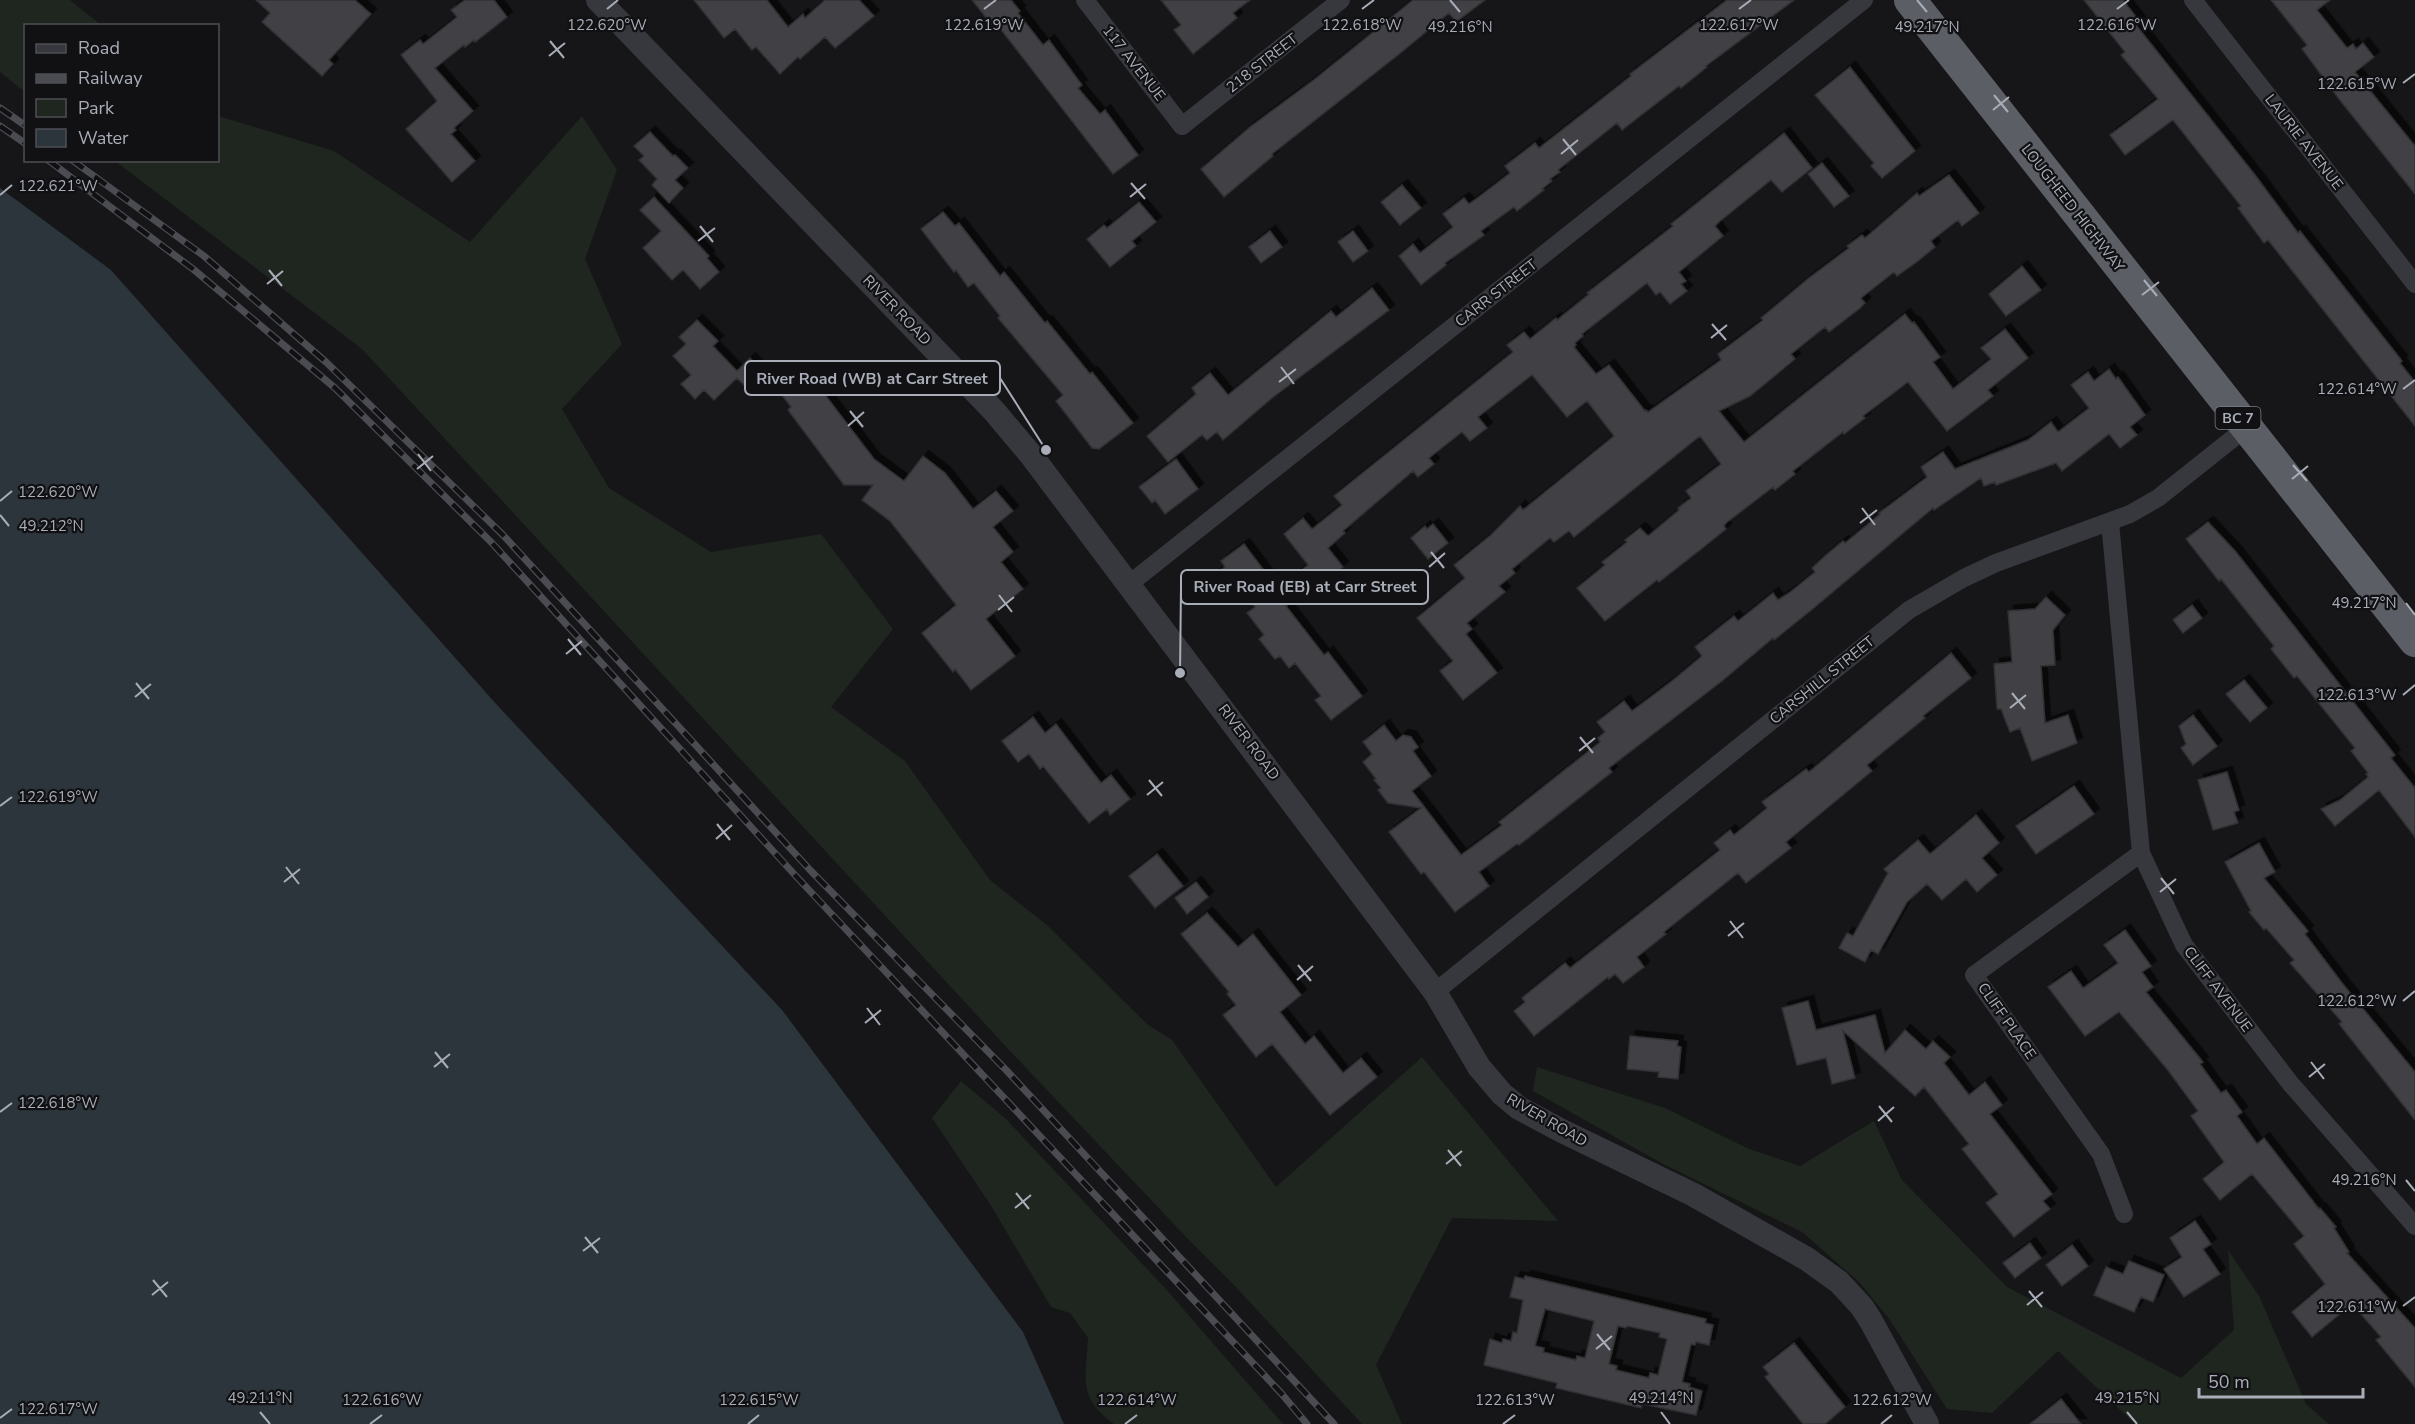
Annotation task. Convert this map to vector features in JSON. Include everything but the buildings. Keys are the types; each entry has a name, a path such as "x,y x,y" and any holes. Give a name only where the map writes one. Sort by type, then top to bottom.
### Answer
{"highway":[{"name":"LOUGHEED HIGHWAY","path":"1910,0 2415,641"}],"street":[{"name":"RIVER ROAD","path":"598,0 994,411 1031,455 1435,992 1479,1068 1502,1094 1519,1108 1562,1131 1694,1195 1807,1259 1839,1282 1862,1307 1871,1321 1927,1424"},
{"name":"117 AVENUE","path":"1085,0 1182,126"},
{"name":"218 STREET","path":"1182,126 1341,0"},
{"name":"CARR STREET","path":"1128,585 1864,0"},
{"name":"LAURIE AVENUE","path":"2193,0 2415,284"},
{"name":"CARSHILL STREET","path":"1435,992 1910,610 1964,578 1996,563 2130,514 2158,498 2246,428"},
{"name":"CLIFF AVENUE","path":"2110,522 2141,853 2184,945 2290,1083 2415,1226"},
{"name":"CLIFF PLACE","path":"2124,1214 2101,1154 1974,975 2141,853"}],"green space":[{"path":"0,0 70,0 100,24 24,24 24,91 0,72"},
{"path":"219,116 334,151 470,242 582,116 617,170 585,259 622,344 562,409 609,488 711,552 821,534 893,629 831,707 905,761 990,880 1048,926 1147,1024 1172,1040 1276,1187 1422,1057 1558,1221 1452,1218 1376,1365 1402,1424 1362,1424 1234,1285 1010,1051 362,349 116,162 219,162"},
{"path":"1537,1067 1665,1108 1749,1149 1800,1166 1874,1121 1902,1180 2007,1287 2181,1378 2234,1330 2228,1250 2259,1296 2306,1404 2329,1424 2135,1424 2058,1351 1992,1413 1947,1409 1890,1320 1859,1282 1802,1232 1665,1165 1533,1091"},
{"path":"961,1081 1006,1119 1165,1288 1283,1424 1114,1424 1102,1414 1094,1405 1086,1386 1088,1338 1070,1313 1051,1307 990,1204 932,1118"}],"water":[{"path":"0,188 111,270 497,705 782,1010 1023,1332 1064,1424 0,1424"}],"railway":[{"path":"0,108 24,125"},
{"path":"0,126 24,143"},
{"path":"51,162 193,269 335,388 492,543 794,874 1281,1393 1307,1424"},
{"path":"75,162 204,256 326,362 503,535 811,871 1008,1072 1334,1424"}],"place":[{"name":"River Road (WB) at Carr Street","path":"1046,450"},
{"name":"River Road (EB) at Carr Street","path":"1180,673"}]}
